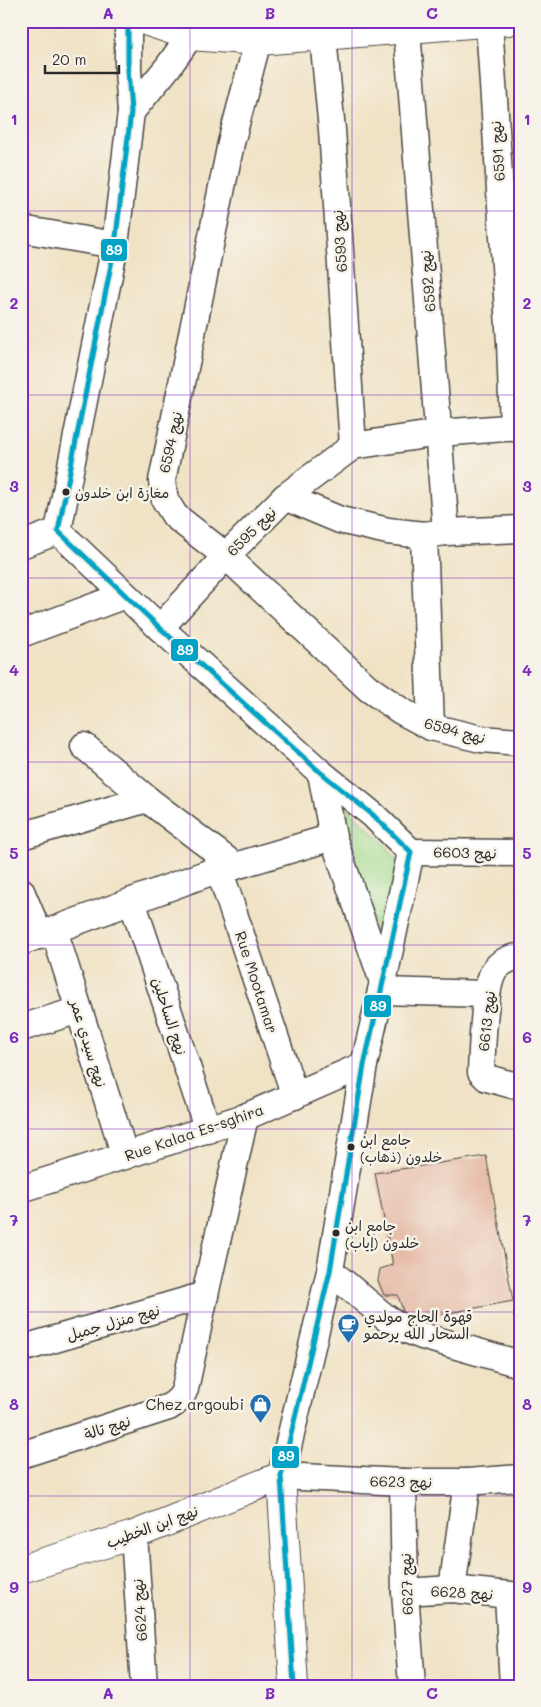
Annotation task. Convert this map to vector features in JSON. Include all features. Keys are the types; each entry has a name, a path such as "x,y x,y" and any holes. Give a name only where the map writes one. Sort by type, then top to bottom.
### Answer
{"street":[{"path":"58,531 115,245 131,112 128,70 128,21"},
{"path":"145,21 190,36 261,31 323,36 498,22"},
{"name":"نهج 6591","path":"498,22 515,342 516,428"},
{"name":"نهج 6592","path":"407,30 439,433 431,727"},
{"name":"نهج 6594","path":"261,31 231,143 162,480 165,500 175,516 226,556 368,688 401,711 431,727 481,740 520,742"},
{"path":"131,112 190,36"},
{"name":"نهج 6593","path":"323,36 332,130 353,446"},
{"path":"21,229 115,245"},
{"path":"353,446 439,433 516,428"},
{"name":"نهج 6595","path":"160,628 226,556 285,497 353,446"},
{"path":"285,497 340,520 388,531 435,533 520,530"},
{"path":"21,545 58,531"},
{"path":"58,531 160,628 321,772 373,815 411,852 364,1065 330,1271 281,1476 294,1686"},
{"path":"21,634 125,596"},
{"path":"84,746 227,867"},
{"path":"321,772 333,837 382,987"},
{"path":"21,836 147,799"},
{"path":"39,936 227,867 333,837"},
{"name":"نهج 6603","path":"411,852 520,853"},
{"name":"Rue Mootamar","path":"227,867 295,1096"},
{"name":"نهج سيدي عمر","path":"21,890 39,936 79,1010 125,1156"},
{"name":"نهج الساحلين","path":"132,901 208,1130"},
{"name":"نهج 6613","path":"520,957 512,957 494,972 487,994 481,1072 486,1078 520,1087"},
{"path":"382,987 487,994"},
{"path":"21,1028 79,1010"},
{"name":"Rue Kalaa Es-sghira","path":"21,1189 245,1117 364,1065"},
{"path":"204,1295 245,1117"},
{"path":"330,1271 385,1318 402,1328 422,1336 520,1364"},
{"name":"نهج منزل جميل","path":"21,1349 204,1295"},
{"name":"نهج تالة","path":"21,1455 170,1407 176,1403 182,1397 185,1388 204,1295"},
{"name":"نهج 6623","path":"281,1476 403,1482 467,1482 520,1478"},
{"name":"نهج ابن الخطيب","path":"21,1569 134,1535 281,1476"},
{"name":"نهج 6627","path":"403,1482 405,1592 412,1686"},
{"path":"452,1589 467,1482"},
{"name":"نهج 6624","path":"134,1535 147,1685"},
{"name":"نهج 6628","path":"405,1592 452,1589 514,1596"},
{"path":"513,1686 514,1596"}],"green space":[{"path":"336,797 386,845 397,861 383,955"}],"building":[{"path":"486,1156 513,1301 406,1321 398,1295 384,1295 378,1281 380,1269 393,1265 375,1173"}],"transit line":[{"name":"89","path":"128,21 128,70 131,112 115,245 58,531 160,628 321,773 373,815 411,852 364,1065 330,1271 281,1476 294,1686"}],"place":[{"name":"مغازة ابن خلدون","path":"66,492"},
{"name":"جامع ابن خلدون (ذهاب)","path":"351,1147"},
{"name":"جامع ابن خلدون (إياب)","path":"336,1233"},
{"name":"قهوة الحاج مولدي السحار الله يرحمو","path":"348,1344"},
{"name":"Chez argoubi","path":"260,1423"}]}
